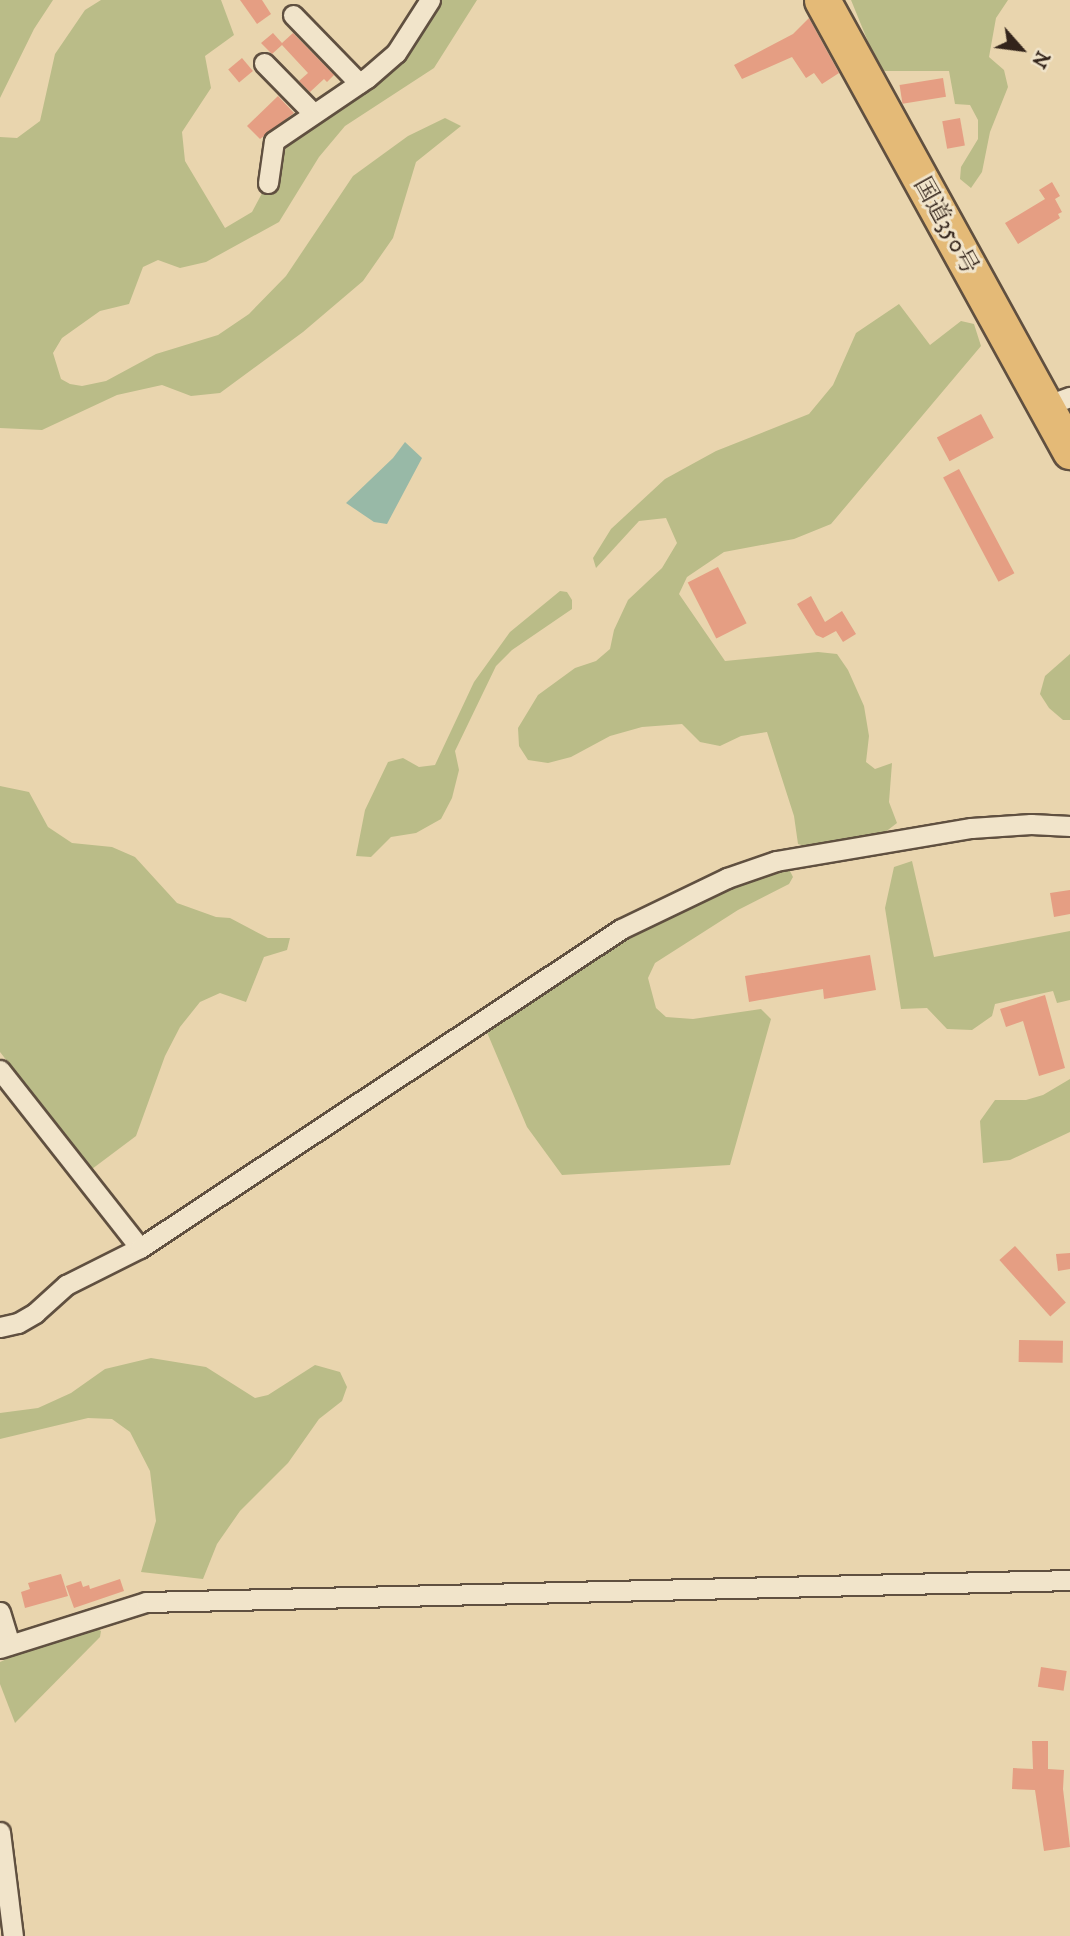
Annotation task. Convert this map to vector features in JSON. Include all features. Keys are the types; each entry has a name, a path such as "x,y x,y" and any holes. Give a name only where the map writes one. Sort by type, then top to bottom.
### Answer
{"highway":[{"name":"国道350号","path":"822,0 1057,402 1070,451"}],"street":[{"path":"268,183 274,141 359,83 396,53 430,0"},
{"path":"293,15 359,83"},
{"path":"264,63 313,113"},
{"path":"0,1327 18,1323 35,1313 65,1285 140,1248 621,929 727,878 776,861 971,828 1031,824 1070,826"},
{"path":"0,1070 140,1248"},
{"path":"0,1612 5,1646 146,1602 1070,1580"},
{"path":"0,1832 13,1936"}],"green space":[{"path":"0,0 53,0 34,29 0,98"},
{"path":"101,0 221,0 234,35 205,56 211,88 182,132 185,161 225,228 252,212 291,139 384,71 426,26 440,0 477,0 434,68 345,126 319,157 279,222 206,262 180,268 158,260 143,267 129,304 100,311 62,338 53,353 61,379 70,384 82,386 106,381 156,354 218,335 249,314 286,276 353,176 408,136 445,118 461,126 416,162 393,238 363,281 303,332 220,393 191,396 162,385 117,395 42,430 0,428 0,137 17,138 40,121 55,54 85,10"},
{"path":"851,0 1008,0 996,18 989,57 1004,70 1008,87 990,132 982,172 971,188 960,179 961,167 978,139 978,120 970,105 955,104 949,71 880,71"},
{"path":"899,304 930,345 961,321 974,324 981,346 831,524 794,539 724,552 687,577 679,594 725,661 818,652 837,654 848,670 864,706 869,736 866,762 875,769 892,763 889,802 897,823 884,833 812,848 798,844 794,816 767,732 741,736 720,746 700,742 682,724 642,727 610,736 571,757 548,763 528,760 519,746 518,728 538,695 575,668 596,661 610,649 614,630 628,600 662,568 677,543 666,518 639,521 596,568 593,558 611,529 665,479 716,451 809,414 833,385 856,333"},
{"path":"560,591 567,592 572,600 572,609 512,650 496,666 455,751 459,770 452,798 441,819 416,833 391,837 371,857 356,856 365,810 388,762 403,758 419,767 435,765 474,682 510,632"},
{"path":"1070,654 1070,720 1063,720 1049,708 1040,694 1045,676"},
{"path":"0,786 29,792 48,827 72,843 112,847 135,857 177,903 216,917 230,918 268,938 290,938 287,950 264,957 246,1002 220,993 200,1002 180,1027 165,1056 136,1136 92,1169 0,1052"},
{"path":"912,861 934,957 1070,931 1070,1000 1057,1003 1053,991 995,1004 992,1016 972,1030 947,1029 927,1008 901,1009 885,908 894,867"},
{"path":"789,869 793,877 789,884 738,910 655,963 648,978 656,1008 666,1017 693,1019 761,1009 771,1019 730,1165 562,1175 527,1127 486,1030 644,928 714,894 774,870"},
{"path":"1070,1079 1070,1132 1010,1160 983,1163 980,1121 995,1100 1026,1100 1043,1095"},
{"path":"151,1358 206,1367 255,1398 268,1395 315,1365 340,1372 347,1387 342,1401 319,1419 288,1463 240,1511 217,1544 203,1579 141,1572 156,1521 150,1471 130,1432 112,1419 88,1418 0,1439 0,1413 38,1408 71,1393 105,1369"},
{"path":"95,1628 101,1631 100,1637 15,1723 0,1684 0,1662 38,1645"}],"shaded area":[{"path":"405,442 422,458 387,524 374,522 346,503 393,458"}],"building":[{"path":"240,0 262,0 271,14 257,24"},
{"path":"809,18 839,73 822,84 814,73 806,78 792,57 742,79 734,65 793,34"},
{"path":"273,33 282,43 293,33 334,75 327,82 324,79 310,92 299,81 308,73 282,45 272,54 261,43"},
{"path":"242,58 253,71 239,83 228,70"},
{"path":"943,78 946,97 903,104 900,85"},
{"path":"278,96 294,113 260,139 247,126"},
{"path":"960,118 965,146 947,149 942,121"},
{"path":"1052,182 1060,196 1055,199 1062,212 1058,214 1060,218 1018,244 1005,223 1045,199 1039,190"},
{"path":"981,414 994,438 950,461 937,437"},
{"path":"959,469 1014,573 999,582 943,477"},
{"path":"718,567 747,623 716,639 688,582"},
{"path":"811,596 825,622 842,611 856,634 843,642 836,631 823,638 816,635 797,604"},
{"path":"1070,890 1070,914 1054,917 1050,893"},
{"path":"870,955 876,990 824,999 823,989 749,1002 745,976"},
{"path":"1045,995 1065,1068 1039,1076 1023,1021 1006,1027 1000,1009"},
{"path":"1015,1246 1066,1302 1050,1317 999,1260"},
{"path":"1070,1253 1070,1269 1058,1271 1056,1254"},
{"path":"1019,1340 1063,1341 1063,1363 1019,1362"},
{"path":"61,1574 68,1596 25,1608 21,1592 30,1589 28,1583"},
{"path":"120,1579 124,1591 74,1608 66,1586 81,1581 83,1587 89,1585 90,1589"},
{"path":"1041,1667 1067,1671 1064,1691 1038,1687"},
{"path":"1032,1741 1048,1741 1048,1769 1064,1770 1063,1789 1070,1847 1044,1851 1035,1790 1012,1789 1013,1768 1033,1769"}]}
